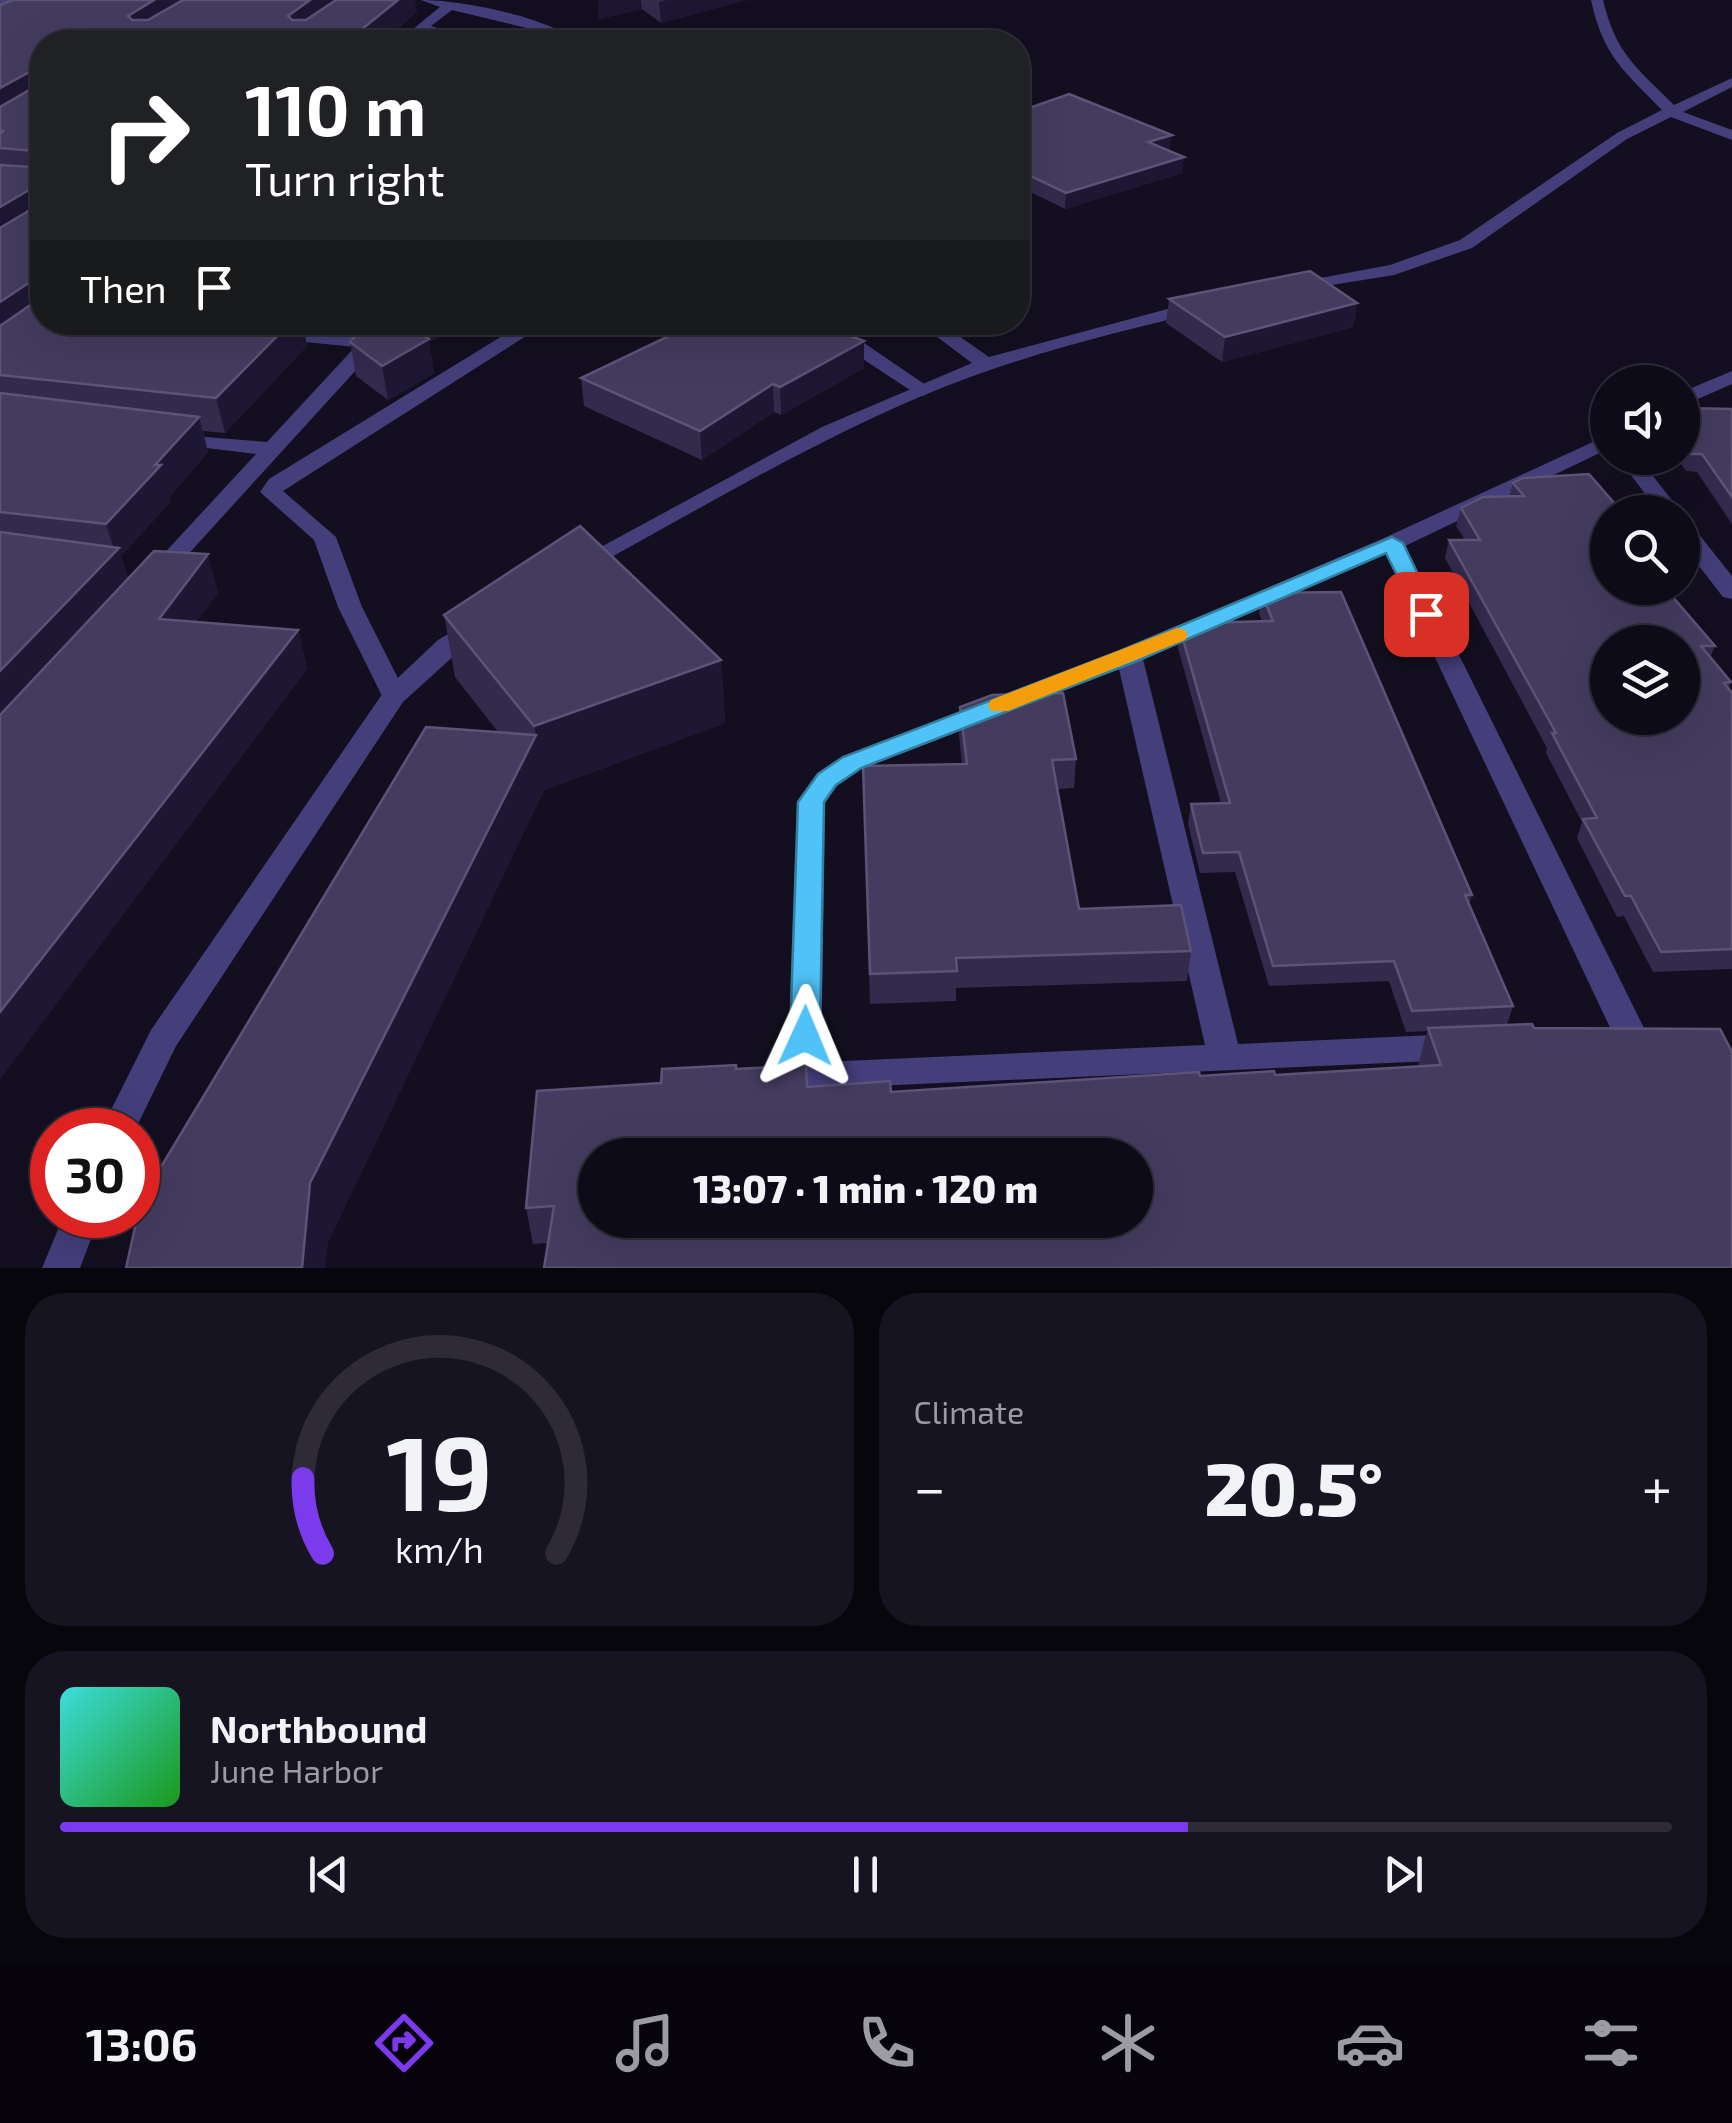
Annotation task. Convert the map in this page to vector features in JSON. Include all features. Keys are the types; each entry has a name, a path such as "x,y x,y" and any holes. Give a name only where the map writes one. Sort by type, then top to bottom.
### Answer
{"street":[{"path":"0,2 26,0"},
{"path":"427,0 547,30"},
{"path":"1597,0 1605,36 1616,54 1673,113 1732,135"},
{"path":"419,30 452,4"},
{"path":"12,19 45,6"},
{"path":"422,28 430,30"},
{"path":"1274,292 1394,270 1466,244 1622,136 1732,82"},
{"path":"551,580 824,436 923,390 987,364 1108,328 1221,302"},
{"path":"293,335 370,343"},
{"path":"144,581 370,343 383,335"},
{"path":"394,696 350,606 324,537 272,492 277,484 518,335"},
{"path":"945,335 987,364"},
{"path":"841,336 923,390"},
{"path":"1700,392 1732,377"},
{"path":"155,436 272,449"},
{"path":"804,1075 811,802 827,780 852,762 1128,656 1392,543 1590,449"},
{"path":"1641,475 1657,495"},
{"path":"1392,543 1649,1039 1593,1040"},
{"path":"1700,551 1732,592"},
{"path":"129,1108 163,1039 394,696 447,645 502,606"},
{"path":"1128,656 1225,1059"},
{"path":"749,1080 1496,1045"},
{"path":"61,1268 73,1238"}],"building":[{"path":"13,0 154,0 128,16 132,20 148,20 183,0 310,0 288,16 292,20 306,20 336,0 398,0 361,30 30,30 30,72 0,88 0,5"},
{"path":"30,90 30,150 0,148 0,133 4,131 0,131 0,107"},
{"path":"1069,94 1172,135 1148,142 1184,157 1066,193 1030,176 1030,108"},
{"path":"0,165 30,167 30,189 0,207"},
{"path":"30,210 30,282 0,302 0,228"},
{"path":"1310,271 1357,303 1225,337 1169,299"},
{"path":"30,305 30,335 278,335 216,398 0,375 0,326"},
{"path":"356,335 423,335 429,339 382,366 350,342"},
{"path":"671,335 848,335 864,341 780,387 773,384 700,431 581,378"},
{"path":"0,393 199,417 106,524 0,512"},
{"path":"1700,408 1732,409 1732,497 1702,454"},
{"path":"1589,474 1607,495 1590,495 1590,605 1680,605 1697,625 1590,625 1590,735 1700,735 1700,629 1715,646 1701,646 1731,682 1724,683 1732,693 1732,949 1661,952 1583,819 1597,818 1552,733 1556,733 1449,540 1480,540 1461,508 1483,497 1524,496 1513,483 1523,478"},
{"path":"580,526 721,660 534,726 444,615"},
{"path":"0,532 119,548 0,671"},
{"path":"154,551 208,554 159,619 298,630 0,1012 0,715"},
{"path":"1341,592 1472,895 1465,895 1513,1006 1412,1011 1394,961 1273,966 1239,852 1203,853 1191,804 1230,803 1180,629 1195,623 1273,621 1262,594 1266,593"},
{"path":"1063,693 1076,759 1052,760 1079,909 1181,905 1191,951 956,958 957,971 870,974 863,766 967,764 960,707 992,695"},
{"path":"426,727 536,735 310,1183 302,1268 126,1268 133,1238 160,1238 160,1168"},
{"path":"1532,1024 1534,1028 1720,1029 1732,1052 1732,1268 544,1268 554,1206 526,1208 537,1091 661,1083 662,1069 806,1065 807,1087 890,1081 891,1092 1199,1072 1200,1076 1274,1071 1275,1075 1441,1065 1428,1028"}],"slow traffic":[{"path":"1000,705 1177,635"}],"route":[{"path":"805,1036 811,802 827,780 852,762 1128,656 1392,543 1426,614"}]}
